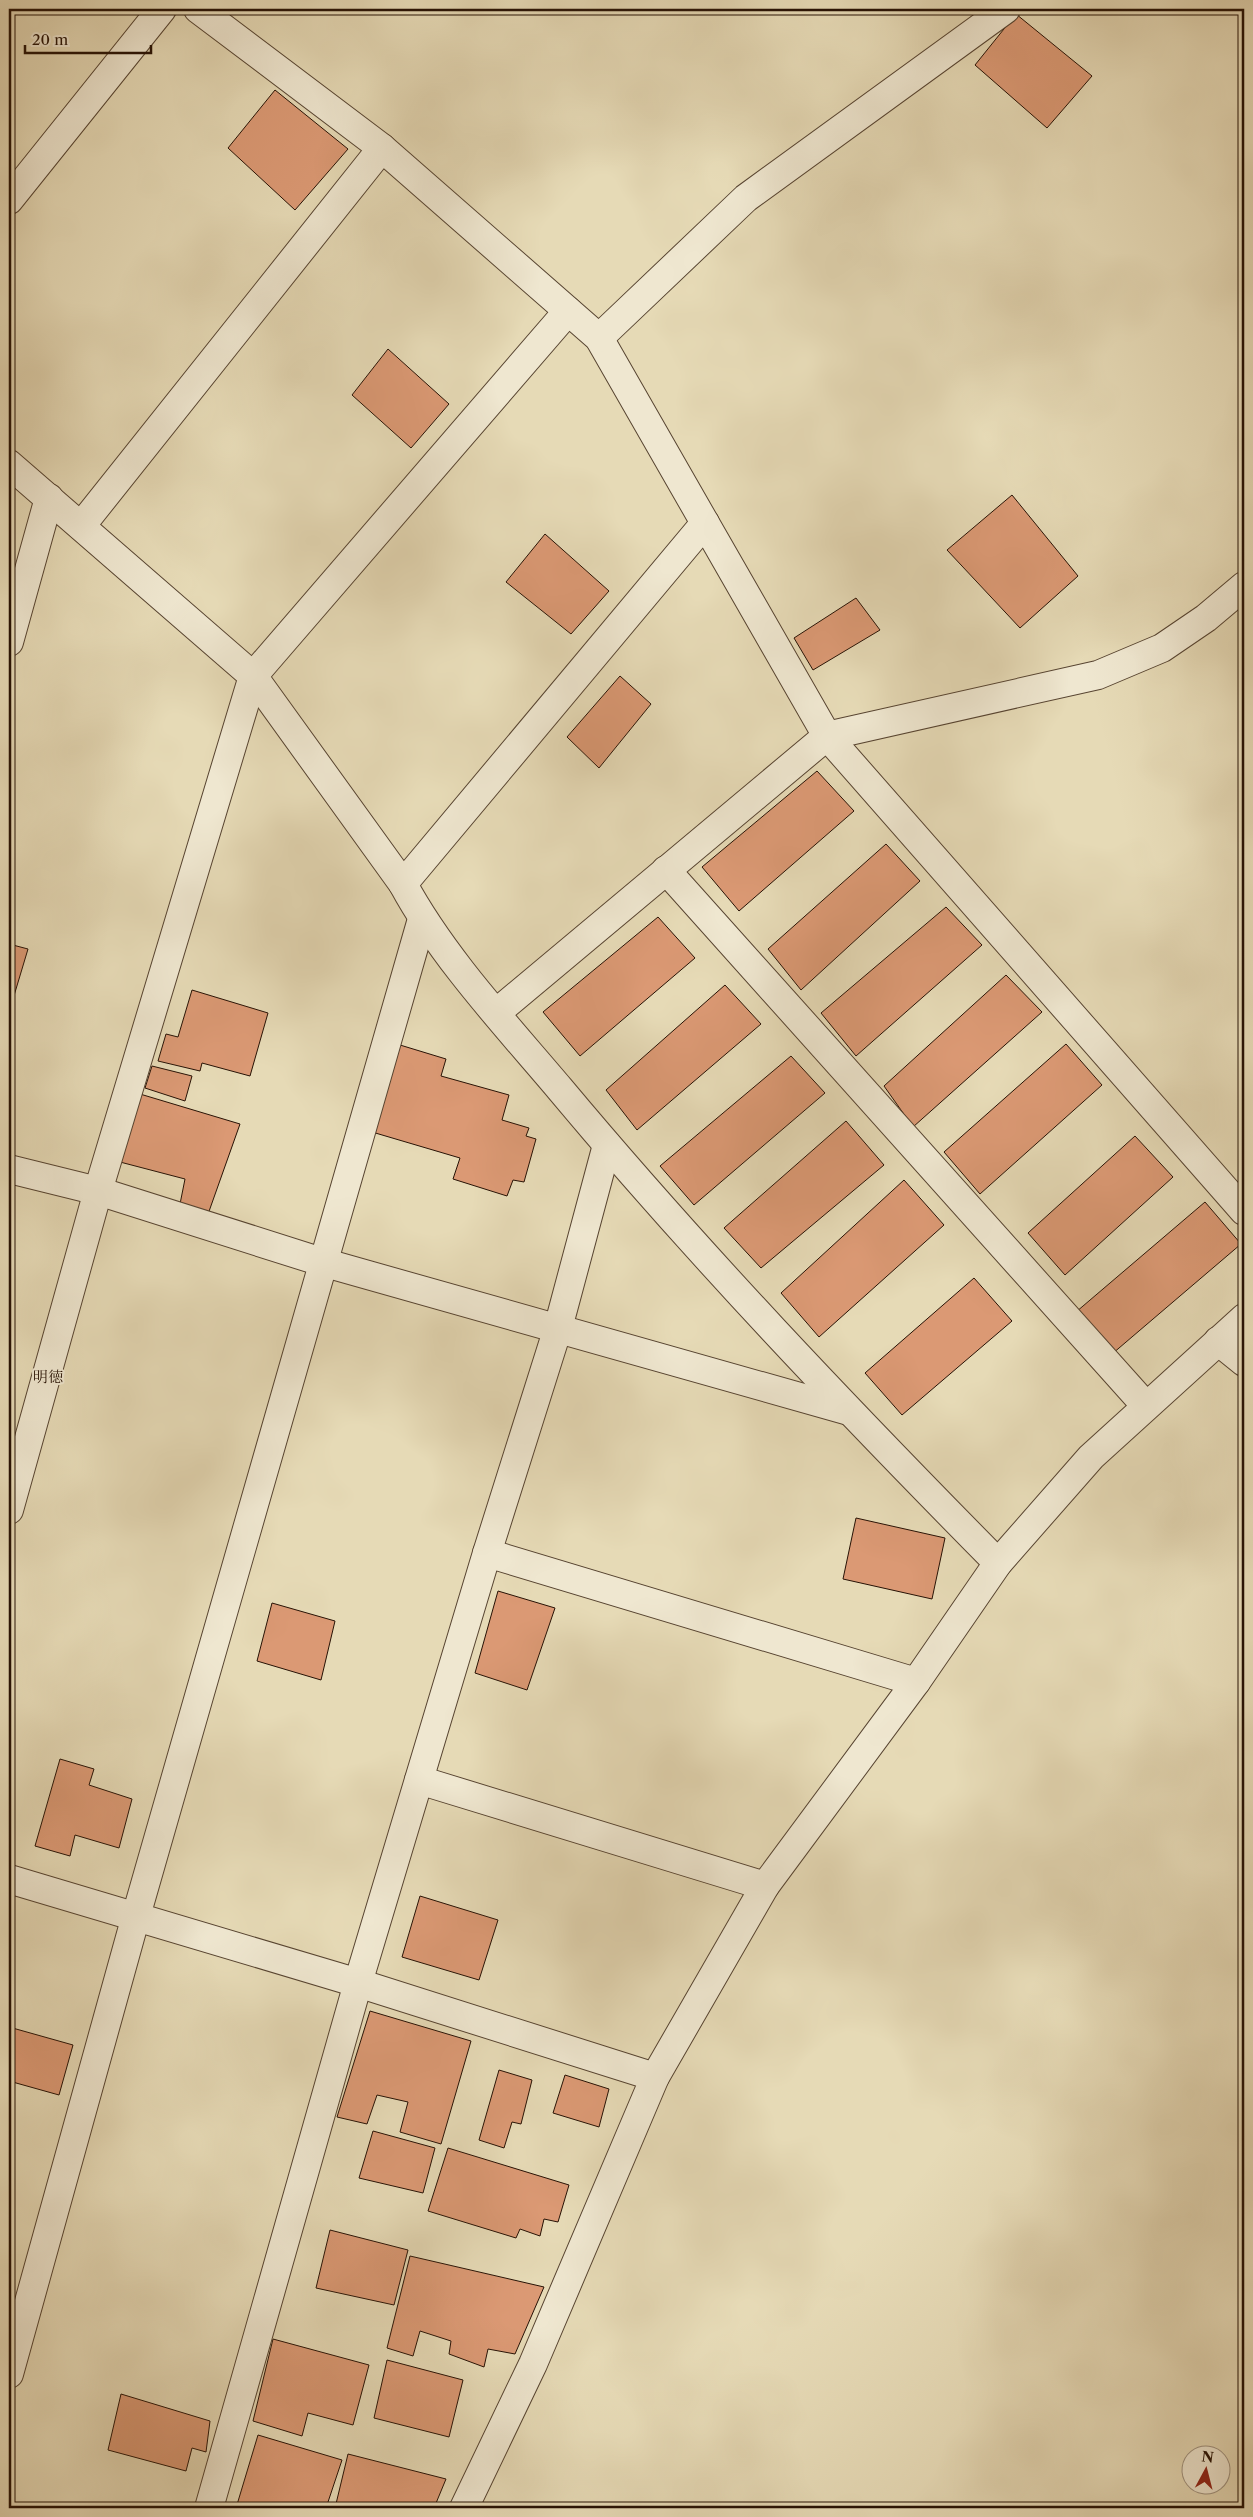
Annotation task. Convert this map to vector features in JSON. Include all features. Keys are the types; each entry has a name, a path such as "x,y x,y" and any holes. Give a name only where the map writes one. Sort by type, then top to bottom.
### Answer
{"street":[{"path":"9,200 162,9"},
{"path":"198,9 382,148 600,338 827,736 1244,1211"},
{"path":"600,338 746,198 1006,9"},
{"path":"81,526 382,148"},
{"path":"9,1510 98,1191 253,676 568,311"},
{"path":"9,464 253,676 403,884 422,919 496,1013 607,1146 849,1411 998,1563"},
{"path":"9,642 49,498"},
{"path":"403,884 705,523"},
{"path":"496,1013 827,736 1098,675 1162,648 1206,618 1244,586"},
{"path":"666,870 1146,1406"},
{"path":"9,2374 136,1916 322,1262 422,919"},
{"path":"209,2508 358,1983 487,1552 558,1328 607,1146"},
{"path":"9,1168 98,1191 322,1262 849,1411"},
{"path":"464,2508 533,2364 654,2077 765,1886 916,1682 998,1563 1091,1456 1244,1318"},
{"path":"1218,1341 1244,1362"},
{"path":"487,1552 916,1682"},
{"path":"419,1780 765,1886"},
{"path":"9,1879 358,1983 654,2077"}],"building":[{"path":"1016,14 1092,76 1047,128 975,65"},
{"path":"275,90 348,149 295,210 228,148"},
{"path":"388,349 449,404 411,448 352,395"},
{"path":"1012,495 1078,576 1020,628 947,550"},
{"path":"545,534 609,591 571,634 506,582"},
{"path":"856,598 880,630 813,670 794,638"},
{"path":"620,676 651,704 599,768 567,737"},
{"path":"817,771 854,811 739,911 702,867"},
{"path":"886,844 920,881 801,990 768,949"},
{"path":"946,907 982,945 856,1056 821,1013"},
{"path":"658,917 695,958 580,1056 543,1012"},
{"path":"9,944 28,949 13,999 9,998"},
{"path":"1006,975 1042,1012 913,1127 884,1086"},
{"path":"725,985 761,1024 637,1130 606,1090"},
{"path":"192,990 268,1013 250,1076 202,1063 200,1071 158,1061 166,1034 178,1037"},
{"path":"1066,1044 1102,1085 980,1194 944,1152"},
{"path":"400,1045 446,1059 441,1076 509,1095 502,1120 529,1128 526,1136 536,1139 524,1182 513,1180 507,1196 453,1179 460,1158 372,1132"},
{"path":"791,1056 825,1093 694,1205 660,1166"},
{"path":"152,1066 192,1076 185,1101 145,1088"},
{"path":"140,1094 240,1124 207,1217 179,1209 185,1179 120,1162"},
{"path":"846,1121 884,1165 761,1268 724,1228"},
{"path":"1135,1136 1173,1177 1065,1275 1028,1233"},
{"path":"904,1180 944,1225 819,1337 781,1293"},
{"path":"1205,1202 1241,1244 1112,1354 1076,1312"},
{"path":"974,1278 1012,1321 902,1415 865,1373"},
{"path":"856,1518 945,1538 932,1599 843,1579"},
{"path":"498,1591 555,1608 527,1690 475,1673"},
{"path":"272,1603 335,1621 321,1680 257,1661"},
{"path":"60,1759 94,1769 89,1785 132,1799 119,1848 75,1835 70,1856 35,1846"},
{"path":"420,1896 498,1920 479,1980 402,1957"},
{"path":"370,2011 471,2041 441,2144 400,2132 408,2102 377,2095 367,2124 337,2117"},
{"path":"9,2027 73,2045 59,2095 9,2081"},
{"path":"499,2070 532,2080 521,2124 512,2122 504,2148 479,2140"},
{"path":"565,2075 609,2089 599,2127 553,2113"},
{"path":"373,2131 435,2148 423,2193 359,2178"},
{"path":"448,2148 569,2185 558,2222 544,2219 540,2236 520,2229 516,2238 428,2211"},
{"path":"330,2230 408,2250 394,2305 316,2288"},
{"path":"410,2256 544,2287 515,2354 488,2349 484,2367 449,2354 451,2341 420,2331 413,2356 387,2348"},
{"path":"273,2339 369,2365 353,2425 308,2413 302,2436 253,2421"},
{"path":"387,2360 463,2380 449,2437 374,2418"},
{"path":"121,2394 210,2421 206,2452 192,2448 186,2471 108,2450"},
{"path":"258,2435 342,2460 326,2508 236,2508"},
{"path":"348,2454 446,2479 434,2508 335,2508"}],"district":[{"name":"明徳","path":"48,1376"}]}
